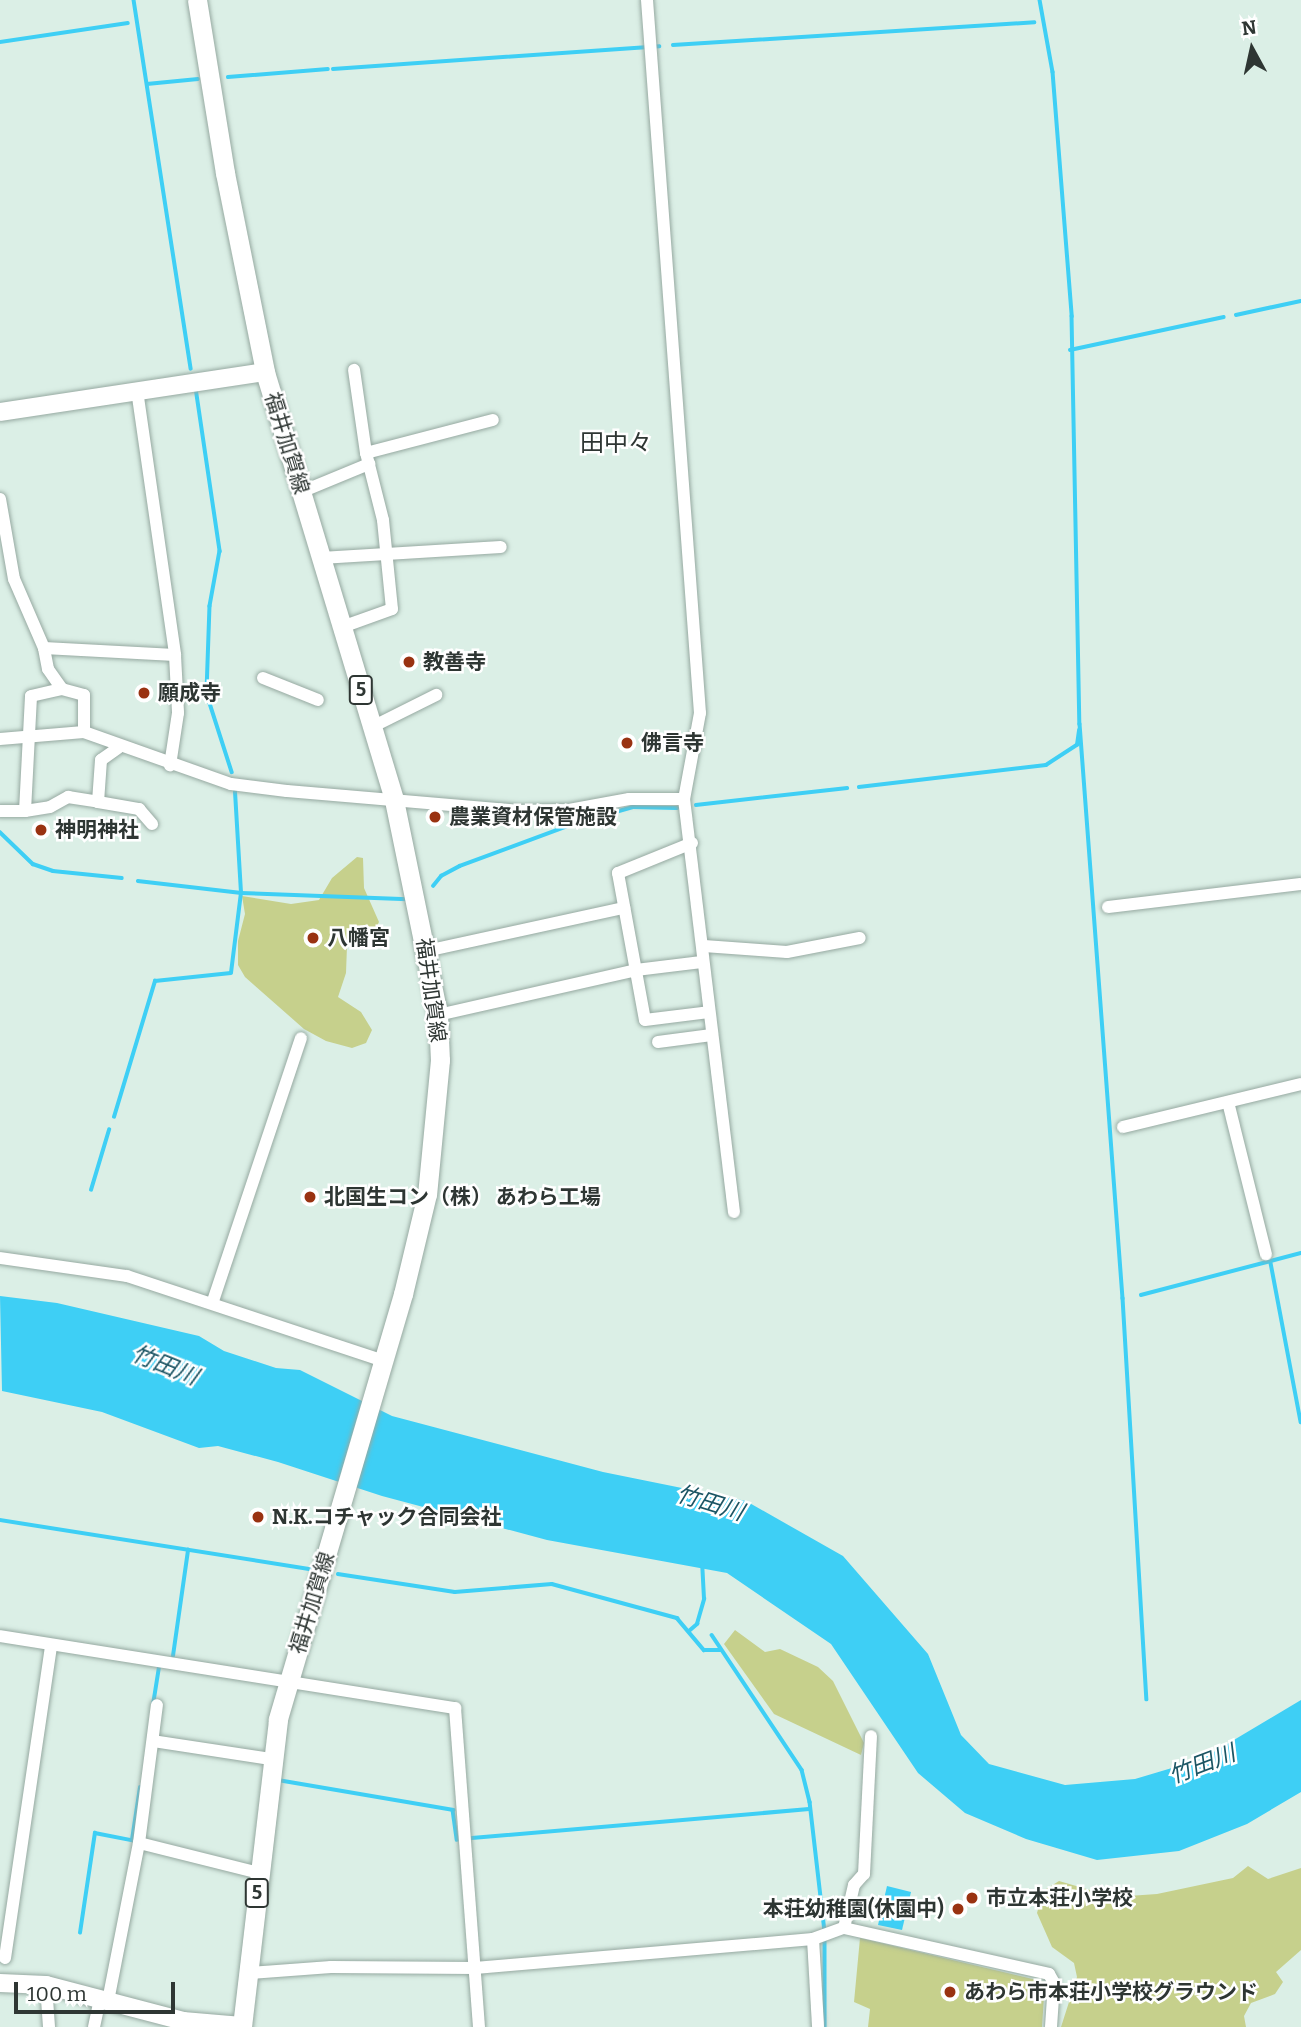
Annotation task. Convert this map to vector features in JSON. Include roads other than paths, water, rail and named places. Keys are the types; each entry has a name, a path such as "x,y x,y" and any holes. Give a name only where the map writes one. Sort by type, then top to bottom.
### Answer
{"main road":[{"name":"福井加賀線","path":"197,0 225,173 265,372 394,800 438,1015 440,1060 427,1194 384,1362 288,1680 270,1759 250,1973 242,2026"}],"street":[{"path":"647,0 699,713 684,799 692,843 704,946 702,962 734,1212"},
{"path":"342,627 392,609 384,552 383,520 368,459 354,370"},
{"path":"0,412 265,372"},
{"path":"137,390 175,655 178,713 170,765"},
{"path":"301,492 368,459 493,420"},
{"path":"0,499 14,579 44,648 48,670 62,689"},
{"path":"321,558 384,552 501,547"},
{"path":"44,648 175,655"},
{"path":"264,678 318,700"},
{"path":"24,811 31,696 62,689 84,695 83,732"},
{"path":"372,727 436,695"},
{"path":"0,739 83,732 118,748 250,787 519,811 569,810 629,799 684,799"},
{"path":"97,802 101,760 118,748"},
{"path":"0,811 50,807 68,797 139,809 152,824"},
{"path":"692,843 618,873 645,1020 709,1012"},
{"path":"1108,907 1301,884"},
{"path":"426,951 624,908"},
{"path":"704,946 787,951 859,938"},
{"path":"438,1015 636,970 702,962"},
{"path":"658,1042 712,1035"},
{"path":"213,1301 301,1038"},
{"path":"1123,1127 1301,1084"},
{"path":"1228,1102 1266,1254"},
{"path":"0,1258 127,1276 213,1301 384,1362"},
{"path":"0,1636 454,1708 479,2027"},
{"path":"51,1644 3,1957 4,1982 47,1985 183,2021 242,2026"},
{"path":"94,2027 104,2000 139,1843 157,1705"},
{"path":"844,1928 854,1885 864,1874 871,1736"},
{"path":"153,1741 270,1759"},
{"path":"139,1843 259,1873"},
{"path":"250,1973 331,1967 475,1968 813,1939 844,1928 1049,1974 1054,1983 1051,2027"},
{"path":"813,1939 818,2027"},
{"path":"47,1985 49,2027"}],"water":[{"name":"竹田川","path":"0,1296 57,1303 199,1336 224,1351 276,1368 300,1370 392,1416 603,1472 746,1501 843,1556 928,1654 961,1735 989,1764 1065,1785 1135,1779 1202,1759 1301,1700 1301,1792 1247,1824 1179,1851 1097,1860 1026,1839 965,1813 918,1773 831,1644 727,1573 547,1540 382,1496 278,1462 218,1446 199,1448 102,1412 2,1391"},
{"path":"887,1886 911,1892 902,1930 878,1925"}],"waterway":[{"path":"134,0 191,369"},
{"path":"1040,0 1053,72 1072,316 1080,724 1123,1298 1147,1699"},
{"path":"673,45 1034,22"},
{"path":"0,42 128,23"},
{"path":"333,69 659,46"},
{"path":"228,77 328,69"},
{"path":"147,84 198,79"},
{"path":"1236,315 1301,301"},
{"path":"1070,350 1224,317"},
{"path":"196,388 220,551 210,606 207,694 232,772"},
{"path":"859,787 1046,765 1077,745 1079,730"},
{"path":"696,805 847,788"},
{"path":"114,1117 155,981 231,973 241,893 235,792"},
{"path":"433,886 441,876 460,866 570,825 633,807 677,808"},
{"path":"0,832 33,864 53,871 122,878"},
{"path":"138,881 241,893 408,899"},
{"path":"91,1190 109,1130"},
{"path":"1141,1295 1301,1253"},
{"path":"1271,1263 1301,1422"},
{"path":"0,1520 315,1570"},
{"path":"173,1656 188,1550"},
{"path":"689,1631 697,1624 704,1599 702,1564"},
{"path":"338,1574 455,1592 552,1584 677,1618 704,1650 720,1650"},
{"path":"712,1635 802,1770 810,1802 825,1931 825,2027"},
{"path":"153,1705 159,1668"},
{"path":"278,1780 453,1810 457,1840"},
{"path":"80,1933 95,1833 132,1840 140,1788"},
{"path":"472,1838 809,1809"}],"place":[{"name":"教善寺","path":"409,662"},
{"name":"願成寺","path":"144,693"},
{"name":"佛言寺","path":"627,743"},
{"name":"農業資材保管施設","path":"435,817"},
{"name":"神明神社","path":"41,830"},
{"name":"八幡宮","path":"313,938"},
{"name":"北国生コン（株） あわら工場","path":"310,1197"},
{"name":"N.K.コチャック合同会社","path":"258,1517"},
{"name":"市立本荘小学校","path":"972,1898"},
{"name":"本荘幼稚園(休園中)","path":"958,1909"},
{"name":"あわら市本荘小学校グラウンド","path":"950,1992"}],"district":[{"name":"田中々","path":"616,444"}]}
